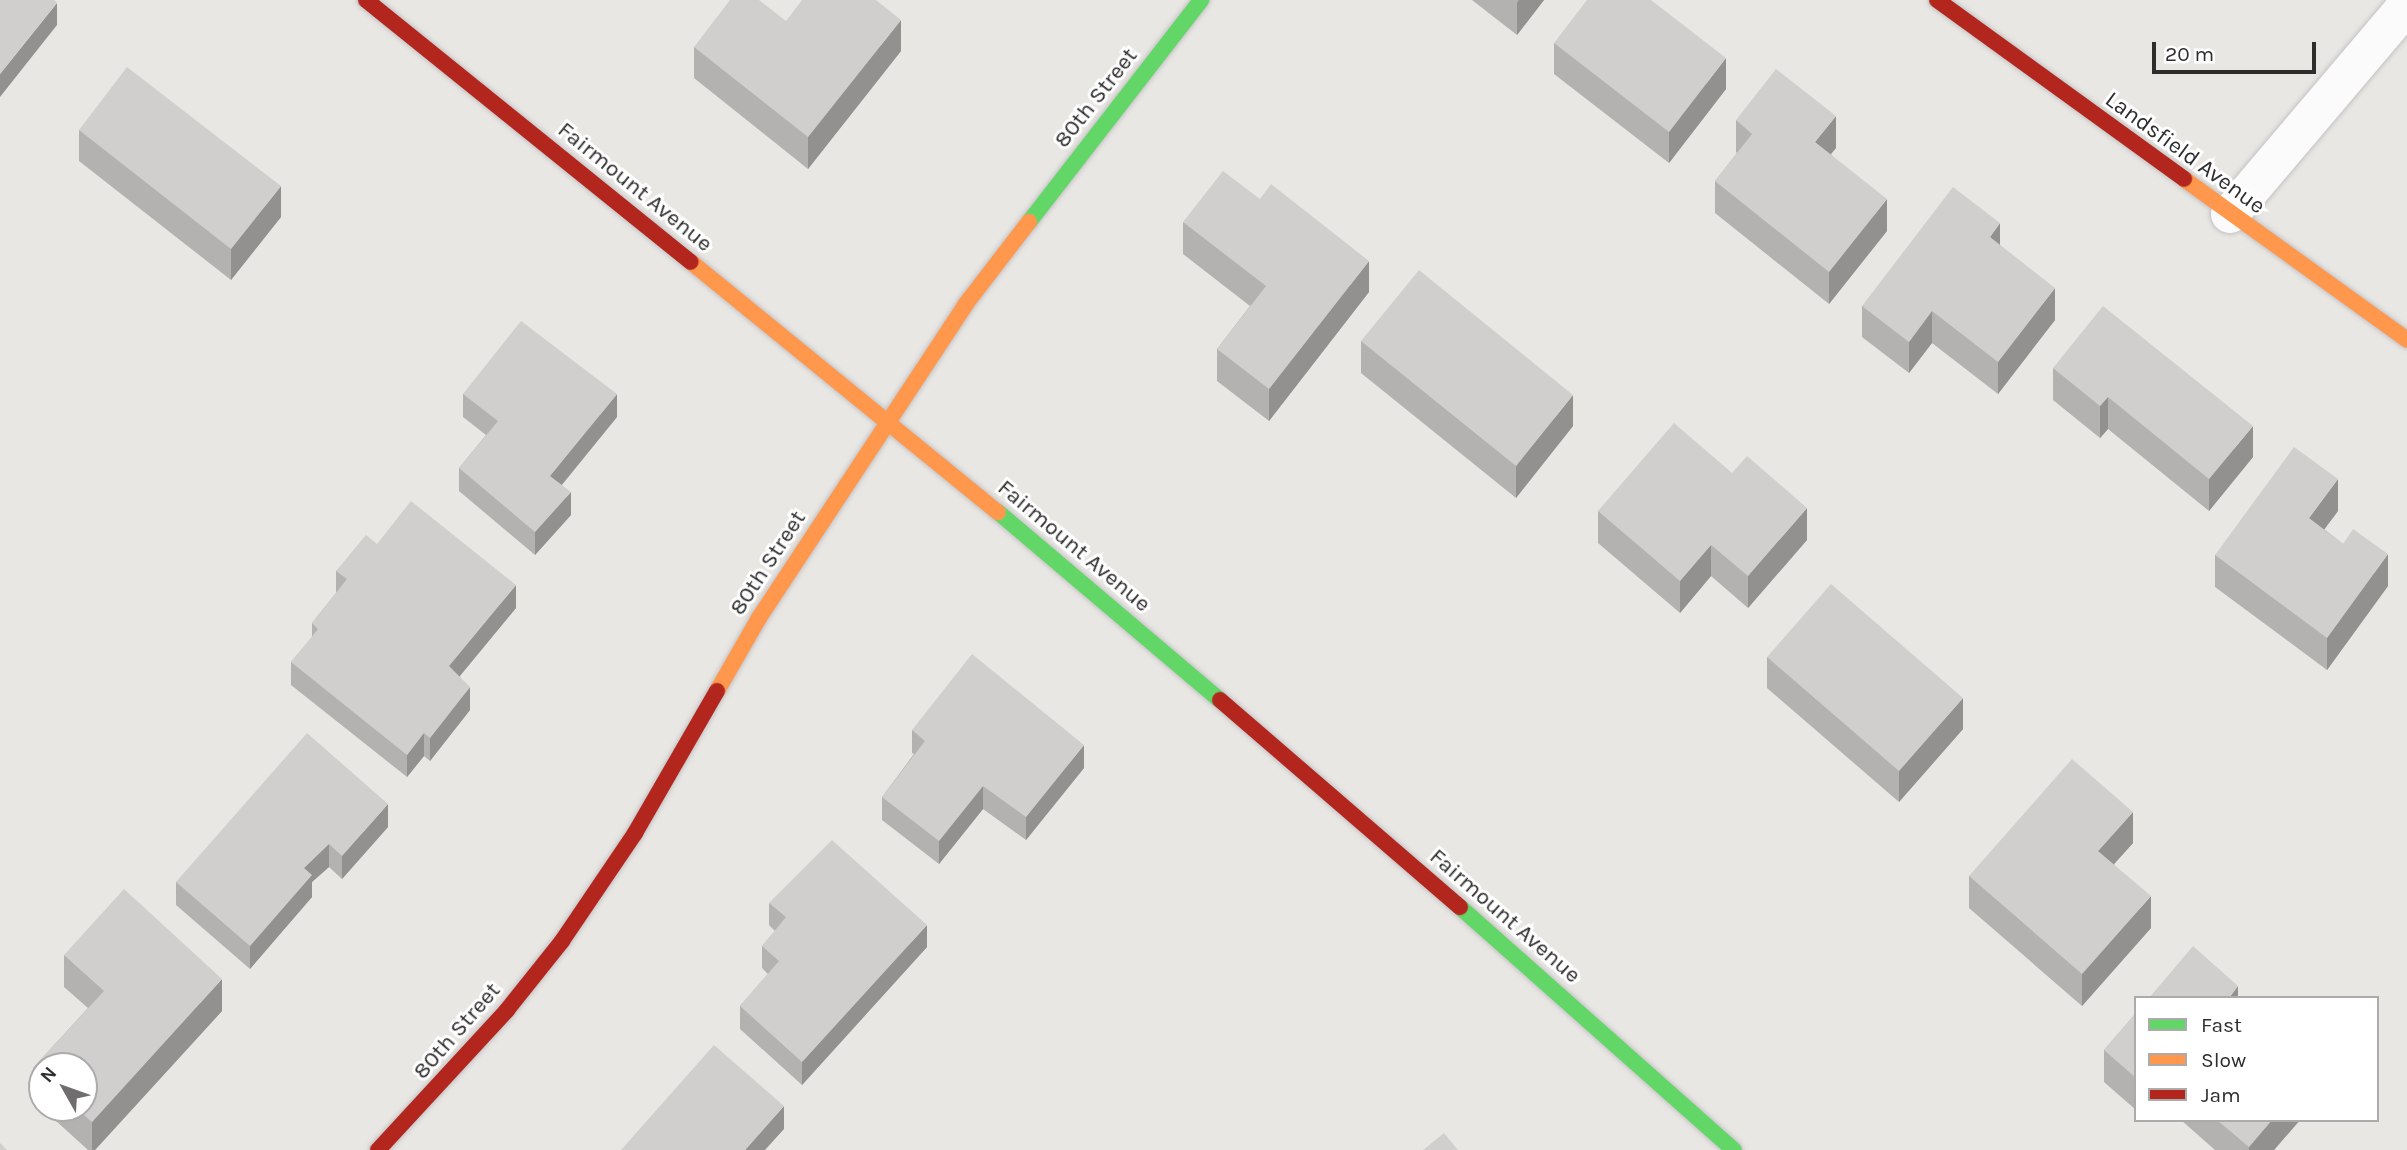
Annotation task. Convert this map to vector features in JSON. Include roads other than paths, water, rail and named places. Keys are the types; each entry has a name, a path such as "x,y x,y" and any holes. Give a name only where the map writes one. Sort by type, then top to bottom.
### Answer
{"street":[{"name":"Fairmount Avenue","path":"366,0 891,422 1329,792 1734,1150"},
{"name":"80th Street","path":"378,1150 507,1010 562,941 635,833 759,618 891,422 965,305 1201,0"},
{"name":"Landsfield Avenue","path":"1937,0 2407,340"},
{"path":"2230,214 2407,5"}]}
